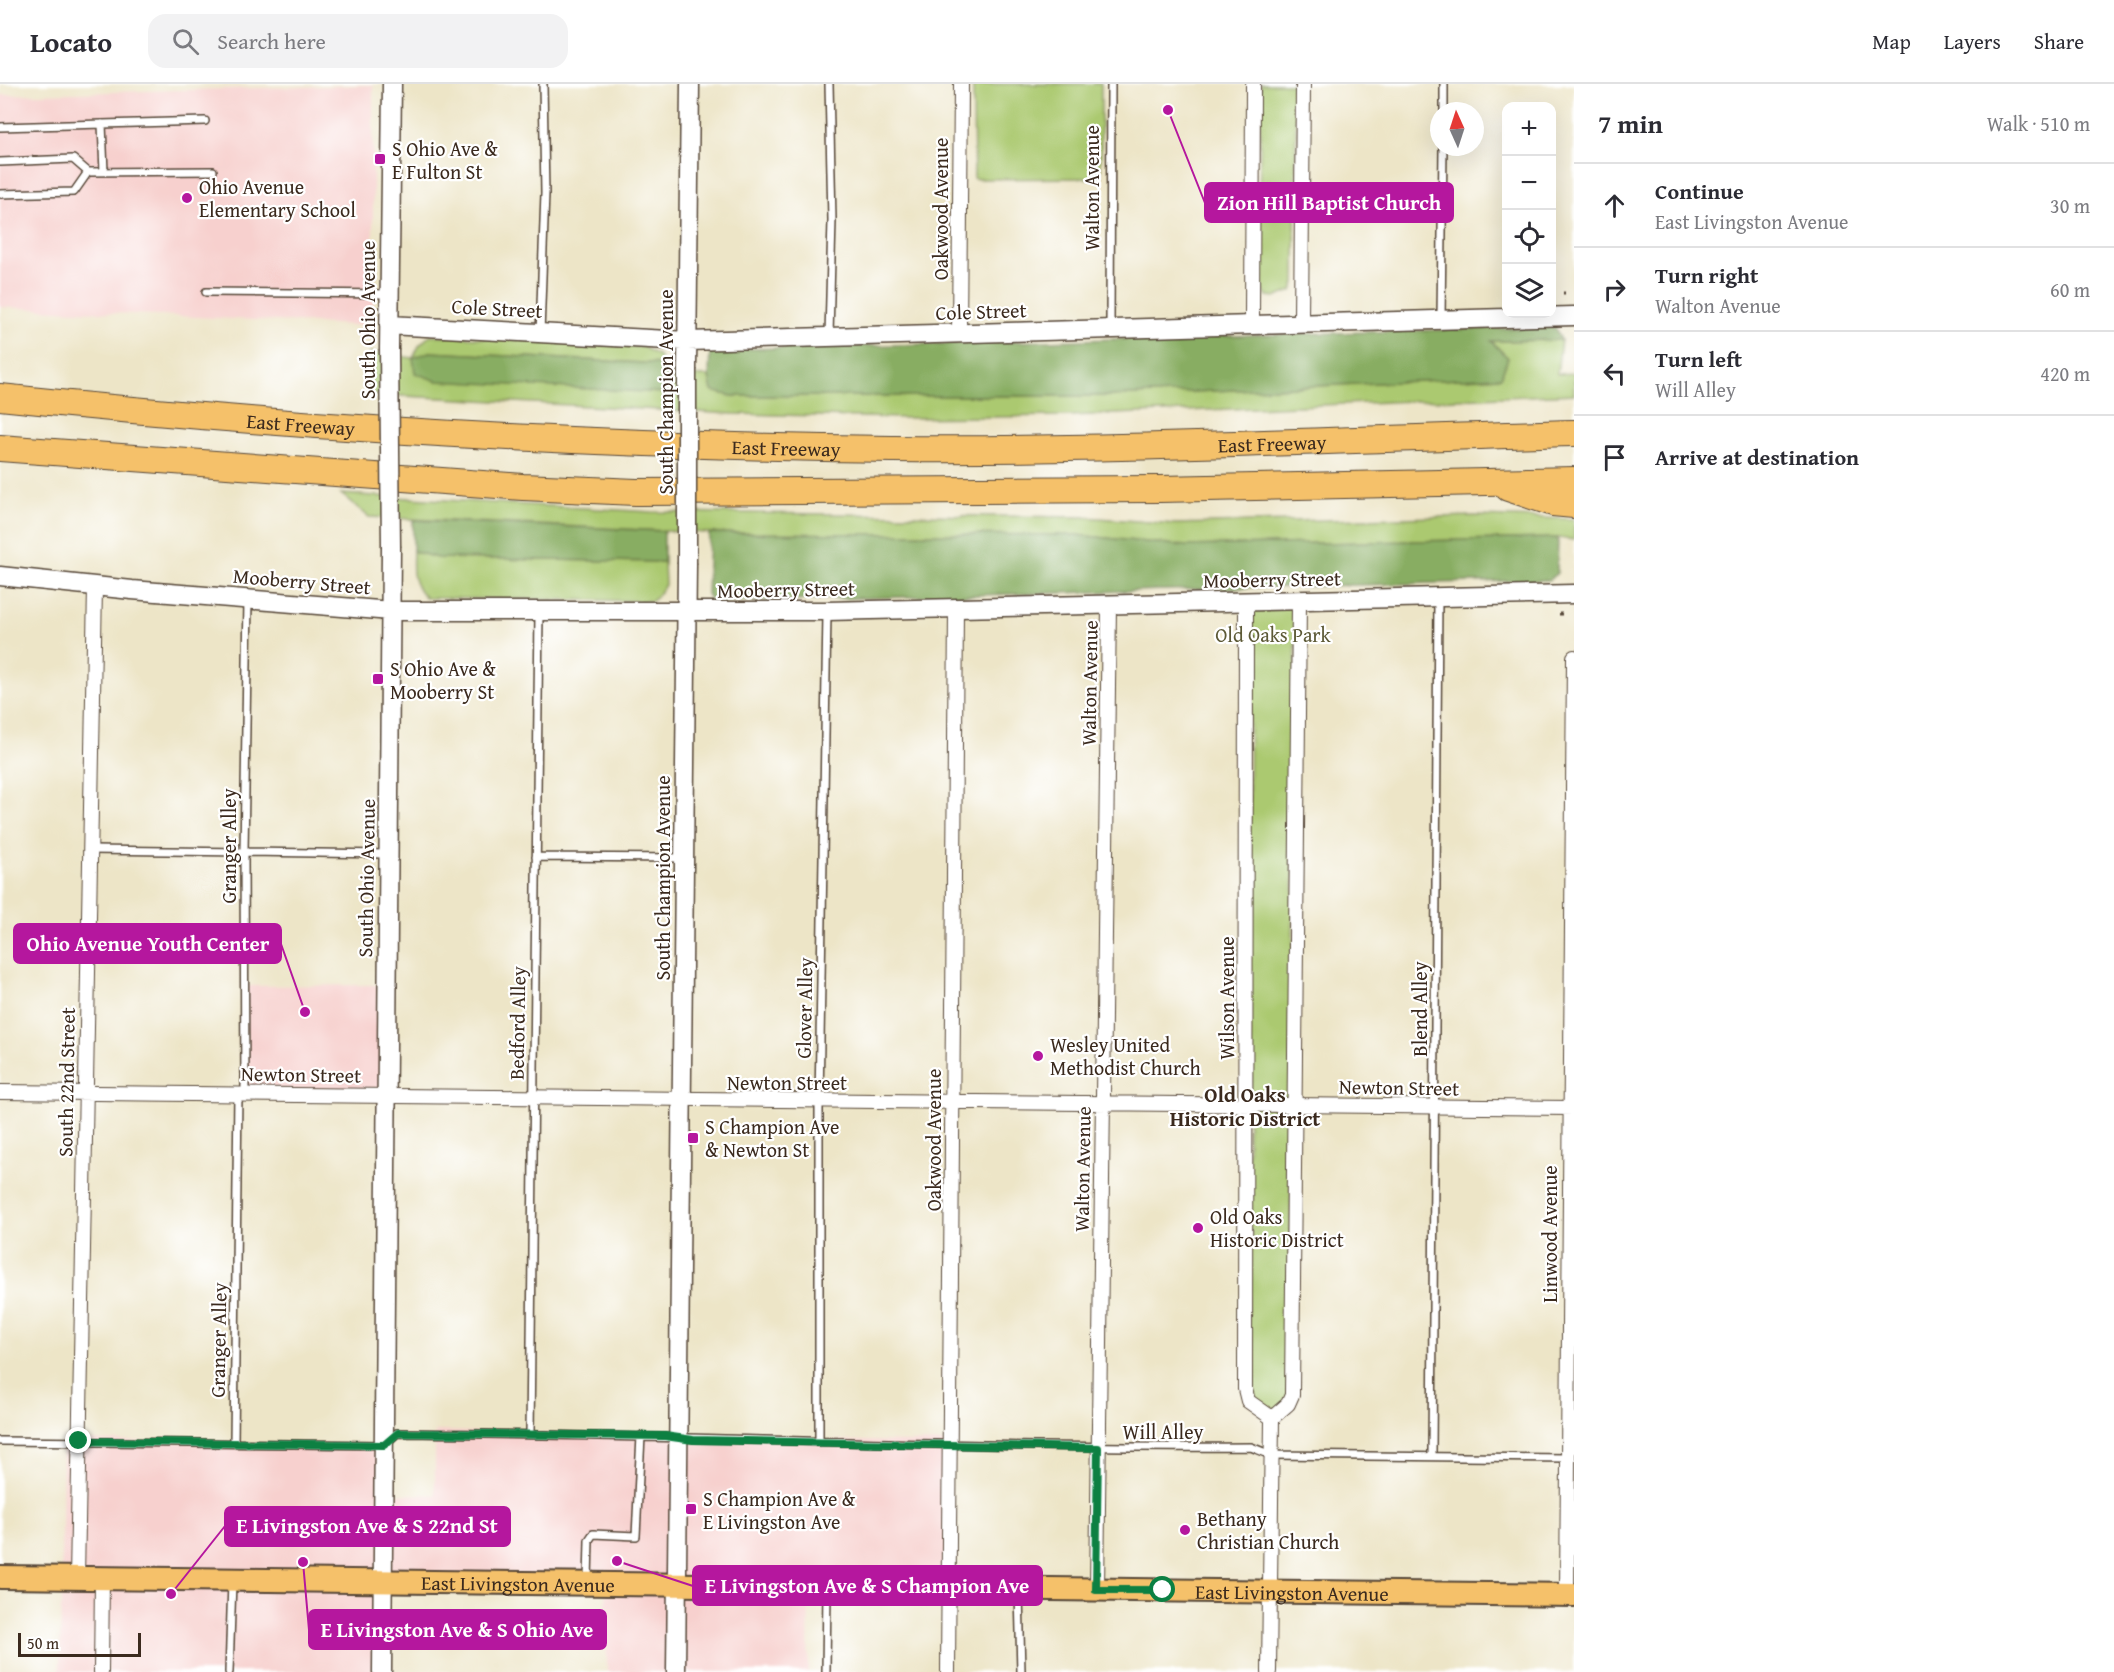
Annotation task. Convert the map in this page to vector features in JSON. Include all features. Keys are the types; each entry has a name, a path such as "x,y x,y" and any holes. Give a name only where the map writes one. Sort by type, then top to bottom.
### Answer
{"highway":[{"name":"East Freeway","path":"0,397 339,428 663,445 892,449 1123,447 1574,433"},
{"path":"1541,434 1574,425"},
{"path":"0,431 189,462"},
{"path":"0,448 524,487 636,492 1149,489 1574,480"},
{"path":"1491,482 1553,503 1574,505"}],"main road":[{"name":"East Livingston Avenue","path":"0,1577 1570,1595"}],"street":[{"name":"South Ohio Avenue","path":"382,1672 391,611 388,349 392,84"},
{"name":"South Champion Avenue","path":"676,1672 680,1440 690,84"},
{"name":"Oakwood Avenue","path":"959,335 961,84"},
{"path":"1252,324 1253,84"},
{"path":"1301,322 1303,84"},
{"name":"Cole Street","path":"389,325 687,341 1574,316"},
{"name":"Mooberry Street","path":"0,576 391,611 686,613 827,611 1574,594"},
{"name":"South 22nd Street","path":"77,1578 95,586"},
{"path":"1269,1672 1272,1418 1282,1411 1292,1395 1299,601"},
{"name":"Wilson Avenue","path":"1246,602 1245,1389 1248,1401 1272,1418"},
{"name":"Walton Avenue","path":"1096,1590 1109,605"},
{"name":"Oakwood Avenue","path":"948,1672 956,609"},
{"name":"Linwood Avenue","path":"1570,1595 1574,657"},
{"name":"Newton Street","path":"0,1092 241,1093 682,1101 1572,1108"},
{"path":"101,1672 102,1578"}],"lane":[{"path":"540,333 544,193 543,84"},
{"path":"828,338 832,220 829,84"},
{"name":"Walton Avenue","path":"1110,329 1111,84"},
{"path":"1444,84 1444,102"},
{"path":"0,127 205,121"},
{"path":"102,124 104,172"},
{"path":"1441,319 1443,156"},
{"path":"0,162 73,159 88,172 213,171"},
{"path":"0,194 74,192 88,172"},
{"path":"206,292 389,294"},
{"name":"Blend Alley","path":"1432,1456 1438,597"},
{"name":"Granger Alley","path":"234,1443 248,600"},
{"name":"Glover Alley","path":"819,1442 819,1102 827,611"},
{"name":"Bedford Alley","path":"530,1434 539,612"},
{"path":"90,850 389,854"},
{"path":"536,857 684,858"},
{"name":"Will Alley","path":"0,1441 384,1445 398,1433 530,1434 665,1436 680,1440 1098,1448 1251,1448 1271,1455 1571,1458"},
{"path":"587,1584 589,1540 594,1534 636,1536 642,1436"},
{"path":"229,1672 232,1580"},
{"path":"826,1672 827,1587"},
{"path":"1019,1589 1021,1672"}],"shaded area":[{"name":"Ohio Avenue Elementary School","path":"373,85 373,326 0,307 0,95"},
{"path":"387,985 386,1096 245,1095 246,986"},
{"path":"435,1431 947,1443 947,1587 809,1586 808,1672 607,1672 606,1584 384,1581 382,1672 60,1672 63,1440 383,1446 383,1494 435,1495"}],"green space":[{"path":"973,84 1101,84 1101,178 974,179"},
{"path":"1261,84 1296,84 1295,283 1292,291 1277,297 1267,296 1258,285"},
{"path":"1555,327 1561,340 1491,341 1508,358 1501,377 1111,396 732,396 712,391 709,376 710,350"},
{"path":"430,335 643,347 659,356 663,364 429,352 667,385 668,375 709,376 712,391 732,396 1111,396 1501,377 1508,358 1491,341 1561,340 1557,374 1574,373 1574,394 1069,416 904,418 733,414 368,394 370,352 413,358 419,346"},
{"path":"429,352 663,364 667,382 664,393 437,381 415,373 413,358"},
{"path":"341,494 652,512 1085,517 1176,524 1475,516 1574,519 1574,540 1558,538 1186,546 1076,535 709,533 369,517"},
{"path":"413,520 664,531 664,562 437,558 413,551"},
{"path":"709,533 1076,535 1186,546 1558,538 1557,573 1550,580 712,602 707,594"},
{"path":"413,551 437,558 664,562 665,585 653,601 426,598 415,582 412,565"},
{"name":"Old Oaks Park","path":"1250,607 1296,607 1289,1397 1281,1409 1262,1411 1247,1388"}],"place":[{"name":"Zion Hill Baptist Church","path":"1168,110"},
{"name":"S Ohio Ave & E Fulton St","path":"380,159"},
{"name":"Ohio Avenue Elementary School","path":"187,198"},
{"name":"S Ohio Ave & Mooberry St","path":"378,679"},
{"name":"Ohio Avenue Youth Center","path":"305,1012"},
{"name":"Wesley United Methodist Church","path":"1038,1056"},
{"name":"S Champion Ave & Newton St","path":"693,1138"},
{"name":"Old Oaks Historic District","path":"1198,1228"},
{"name":"S Champion Ave & E Livingston Ave","path":"691,1509"},
{"name":"Bethany Christian Church","path":"1185,1530"},
{"name":"E Livingston Ave & S Champion Ave","path":"617,1561"},
{"name":"E Livingston Ave & S Ohio Ave","path":"303,1562"},
{"name":"E Livingston Ave & S 22nd St","path":"171,1594"}],"district":[{"name":"Old Oaks Historic District","path":"1245,1106"}],"route":[{"path":"79,1441 384,1445 398,1433 665,1436 680,1440 1098,1448 1096,1590 1163,1590"}]}
